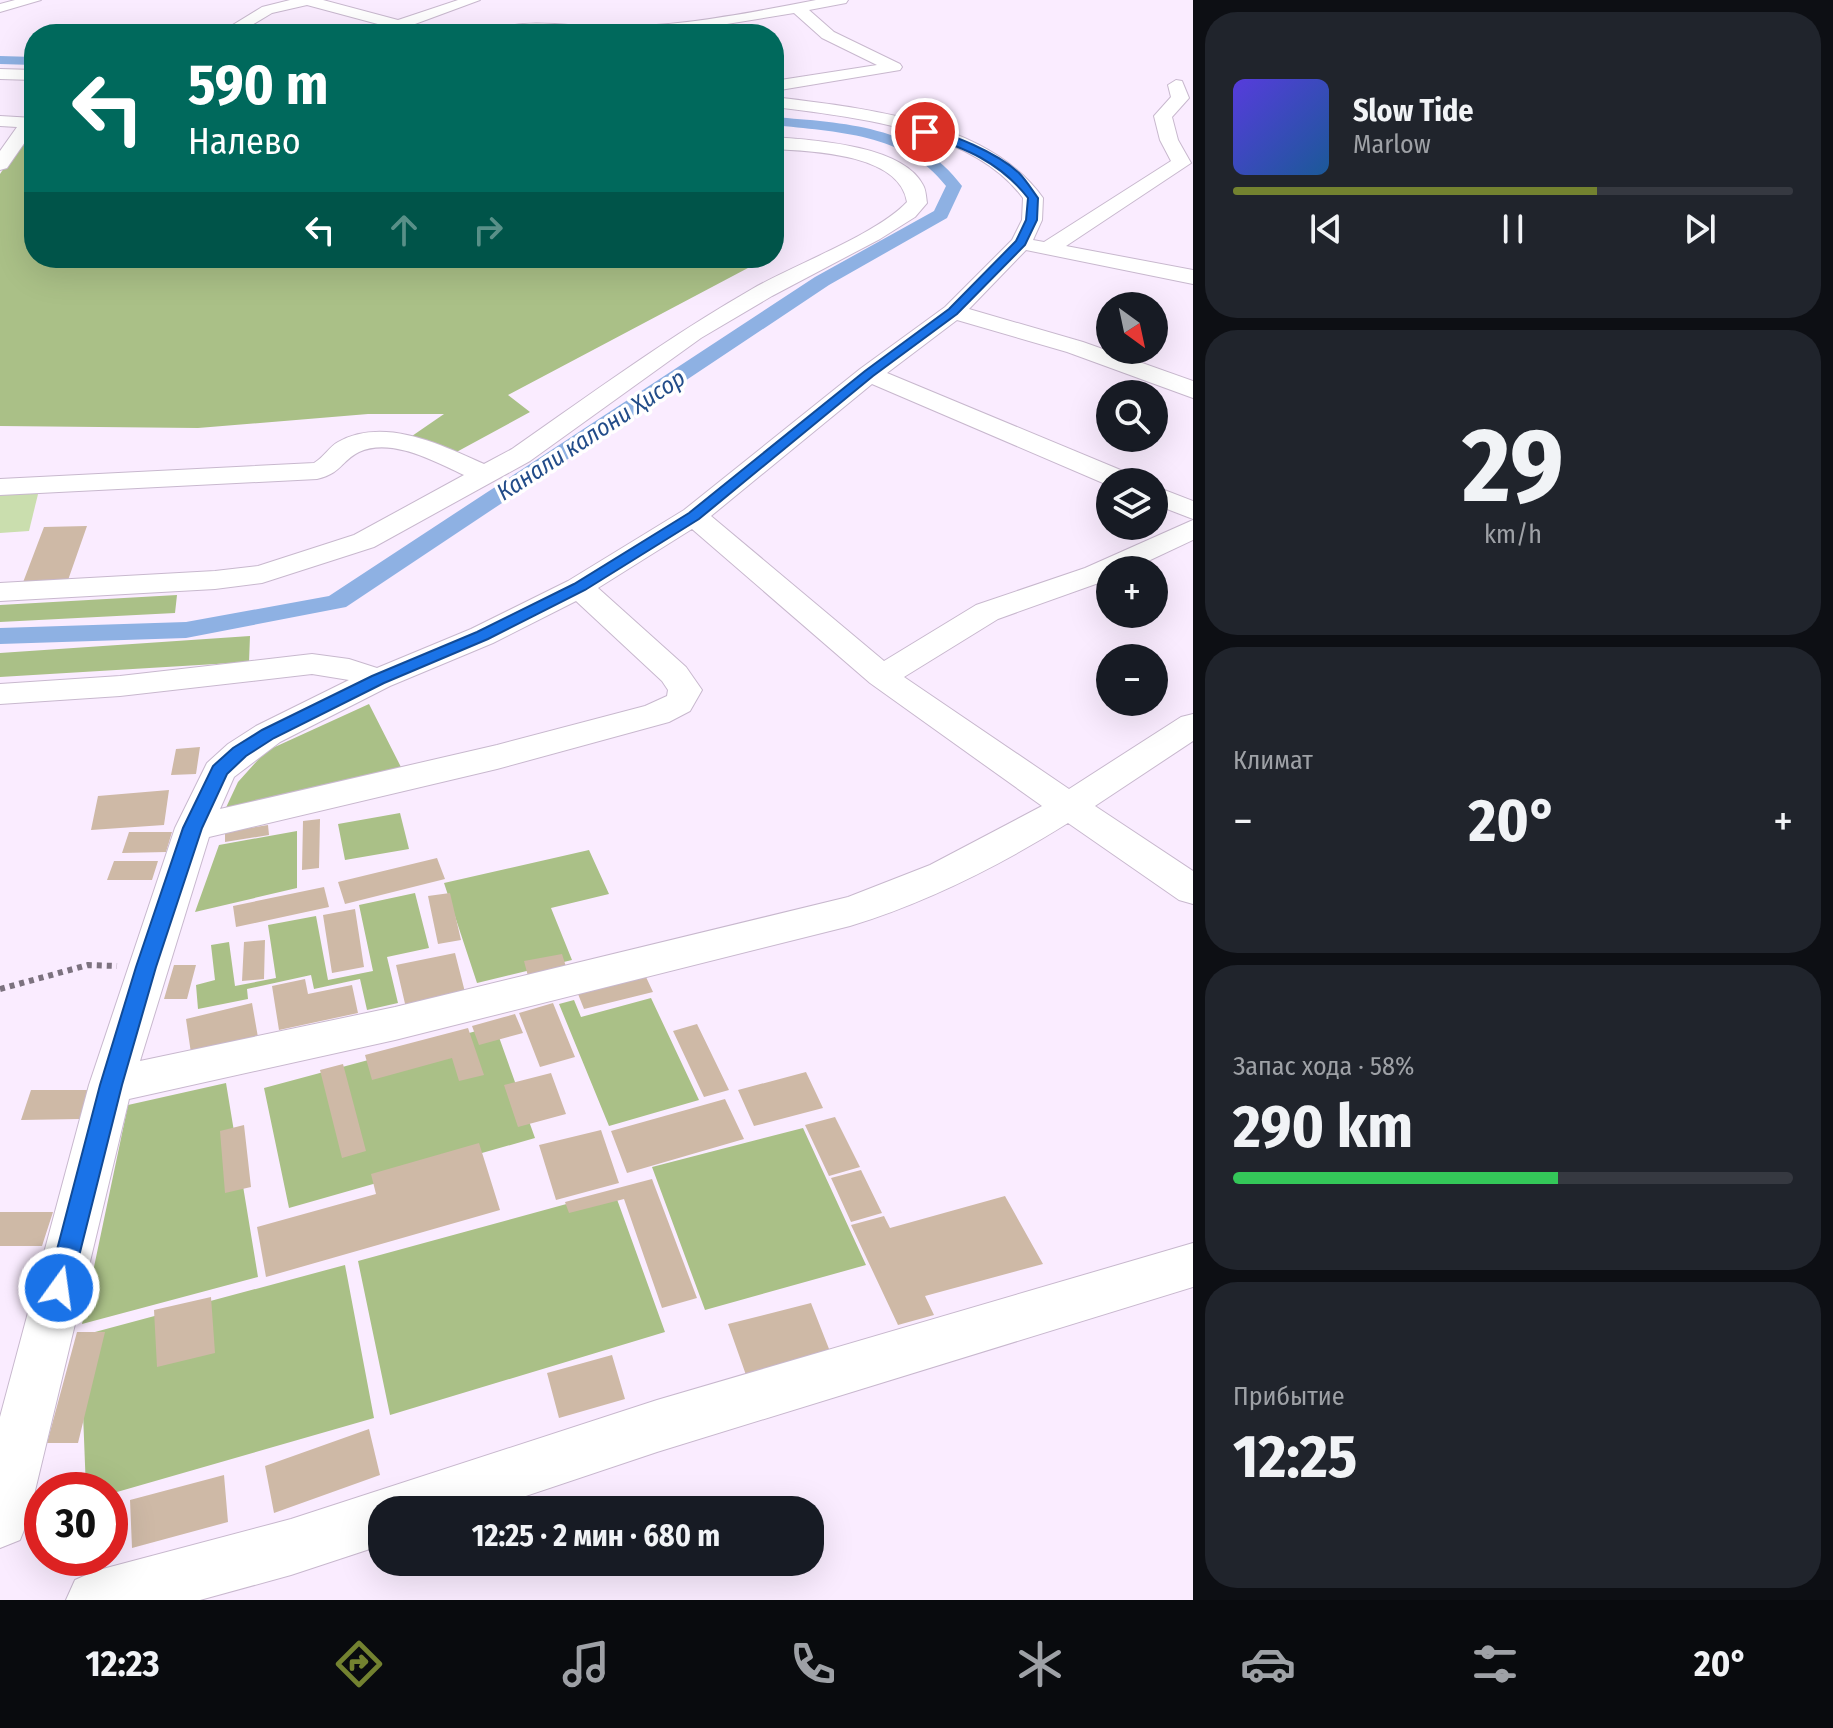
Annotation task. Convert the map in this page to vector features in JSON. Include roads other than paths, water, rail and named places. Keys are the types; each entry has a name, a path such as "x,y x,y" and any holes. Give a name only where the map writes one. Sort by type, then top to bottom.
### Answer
{"street":[{"path":"0,8 34,0"},
{"path":"243,24 267,10 311,0 401,24 473,0"},
{"path":"688,24 841,0"},
{"path":"784,84 894,67 889,61 828,35 797,8"},
{"path":"0,74 24,75"},
{"path":"0,1520 111,1085 146,967 193,828 219,771 240,752 378,679 482,636 579,587 694,516 1034,246 1176,168 1185,155 1169,140 1163,116 1181,99"},
{"path":"784,104 925,132 967,146 995,160 1015,175 1033,198 1034,246"},
{"path":"0,121 24,122"},
{"path":"0,164 24,130"},
{"path":"0,592 215,580 262,574 364,541 521,455 693,333 764,291 873,235 908,213 917,203 915,187 891,166 830,148 784,144"},
{"path":"1034,246 1193,277"},
{"path":"953,312 1075,347 1193,390"},
{"path":"869,374 1096,470"},
{"path":"0,487 317,471 330,467 347,447 373,442 409,444 487,475"},
{"path":"1168,500 1193,511"},
{"path":"694,516 882,676 1193,890"},
{"path":"882,676 987,612 1096,574 1193,529"},
{"path":"193,828 497,757 676,706 683,700 685,690 674,674 579,587"},
{"path":"0,694 120,686 312,664 349,669 378,679"},
{"path":"111,1085 463,1007 684,950 825,918 903,893 979,858 1070,808 1193,725"},
{"path":"444,1496 657,1426 1193,1265"},
{"path":"95,1600 291,1547 368,1522"}],"waterway":[{"name":"Канали калони Ҳисор","path":"0,60 24,61"},
{"name":"Канали калони Ҳисор","path":"0,636 186,630 337,602 822,281 941,214 954,186 934,162 918,151 858,131 784,122"}]}
